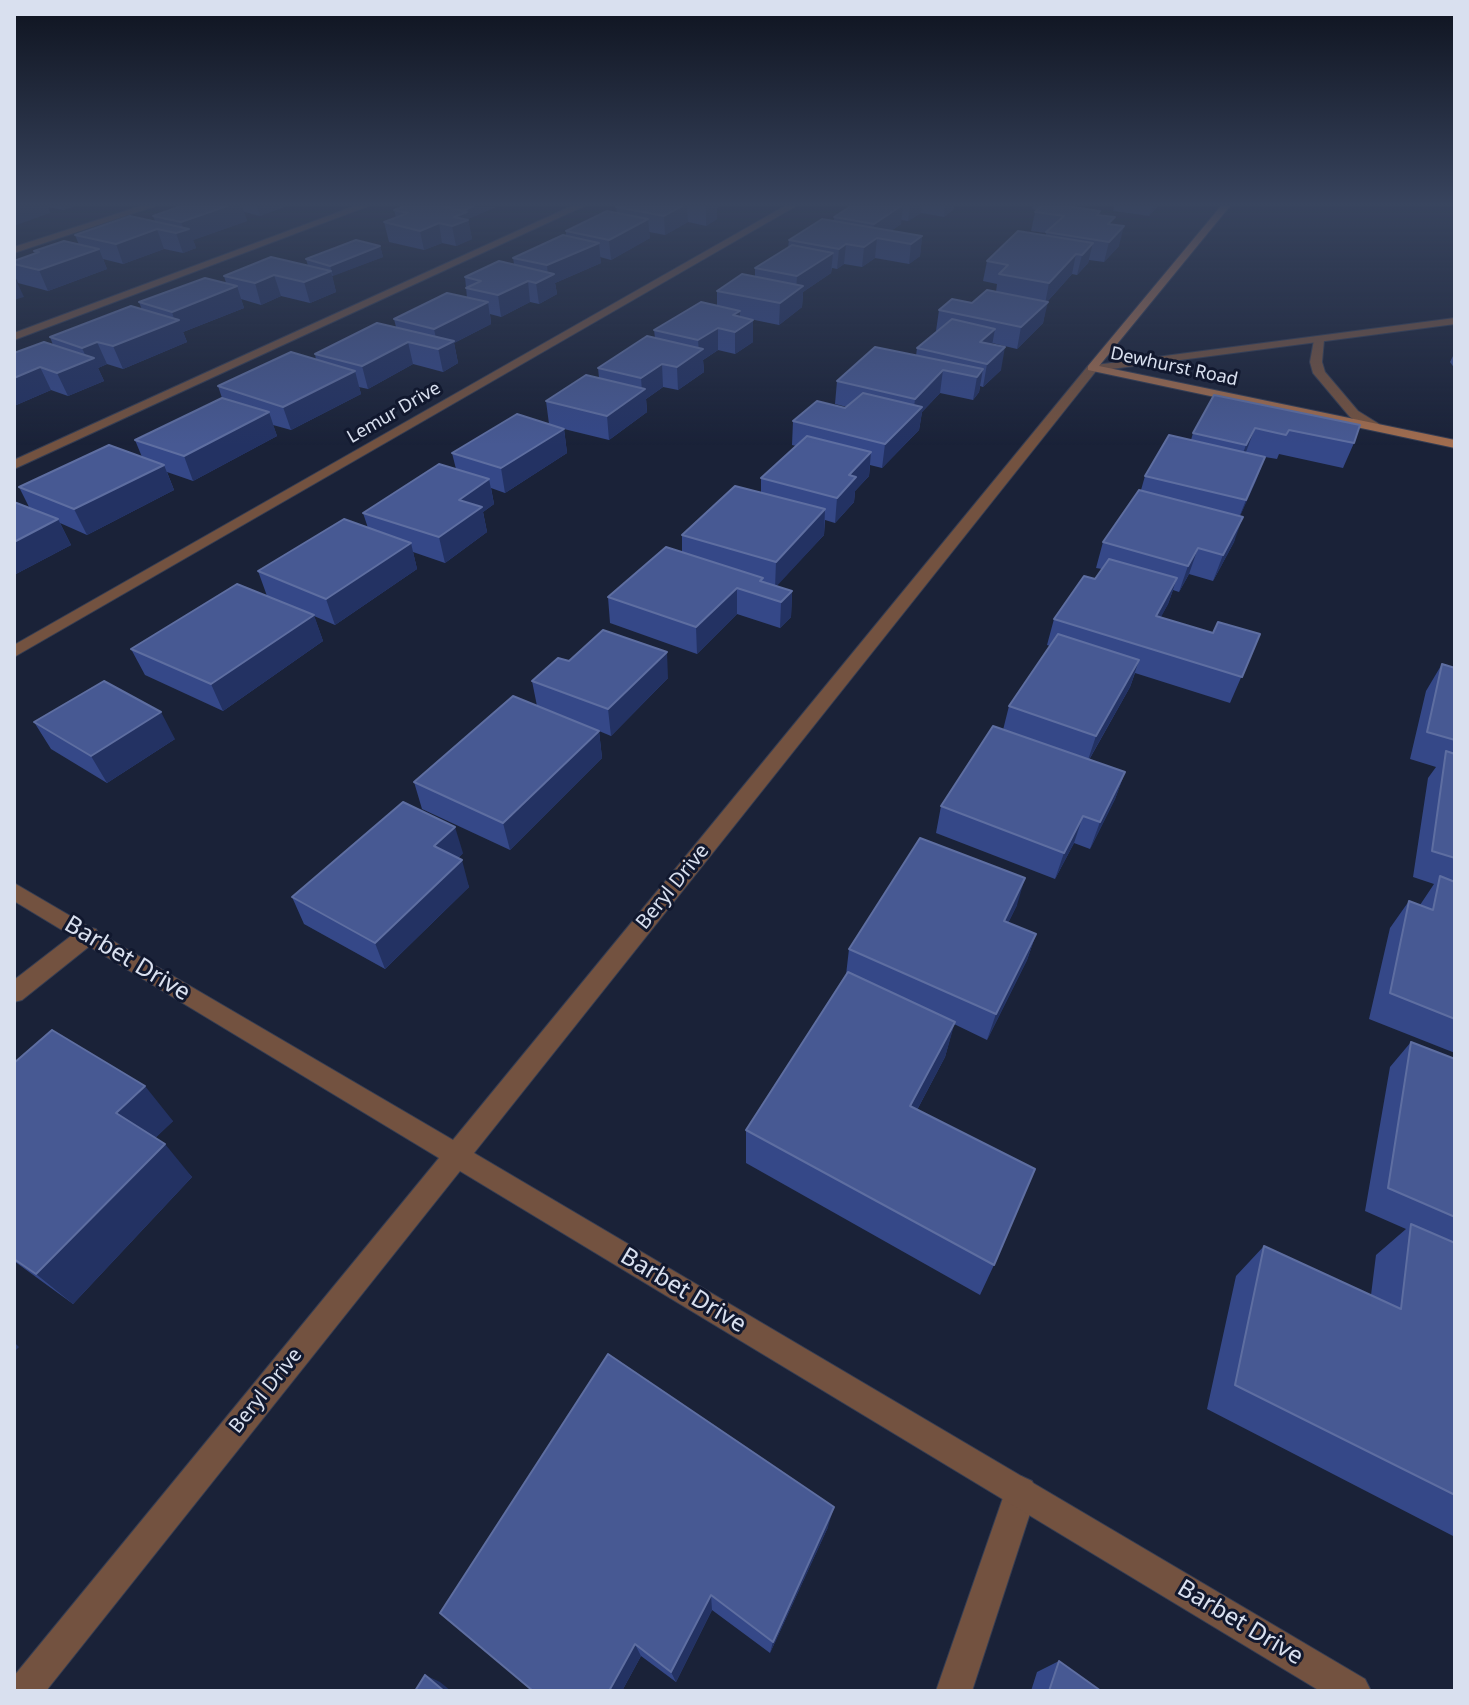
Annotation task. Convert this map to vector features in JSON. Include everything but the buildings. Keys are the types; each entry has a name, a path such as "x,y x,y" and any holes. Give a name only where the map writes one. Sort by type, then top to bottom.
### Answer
{"street":[{"path":"14,337 151,286"},
{"path":"14,465 406,286"},
{"name":"Lemur Drive","path":"14,652 653,286"},
{"name":"Dewhurst Road","path":"1160,286 1092,368 1455,444"},
{"path":"1092,368 1455,321"},
{"path":"1319,340 1316,362 1319,373 1354,414 1375,427"},
{"name":"Beryl Drive","path":"24,1691 1092,368"},
{"name":"Barbet Drive","path":"14,891 1353,1691"},
{"path":"14,993 88,935"},
{"path":"954,1691 1021,1492"}]}
